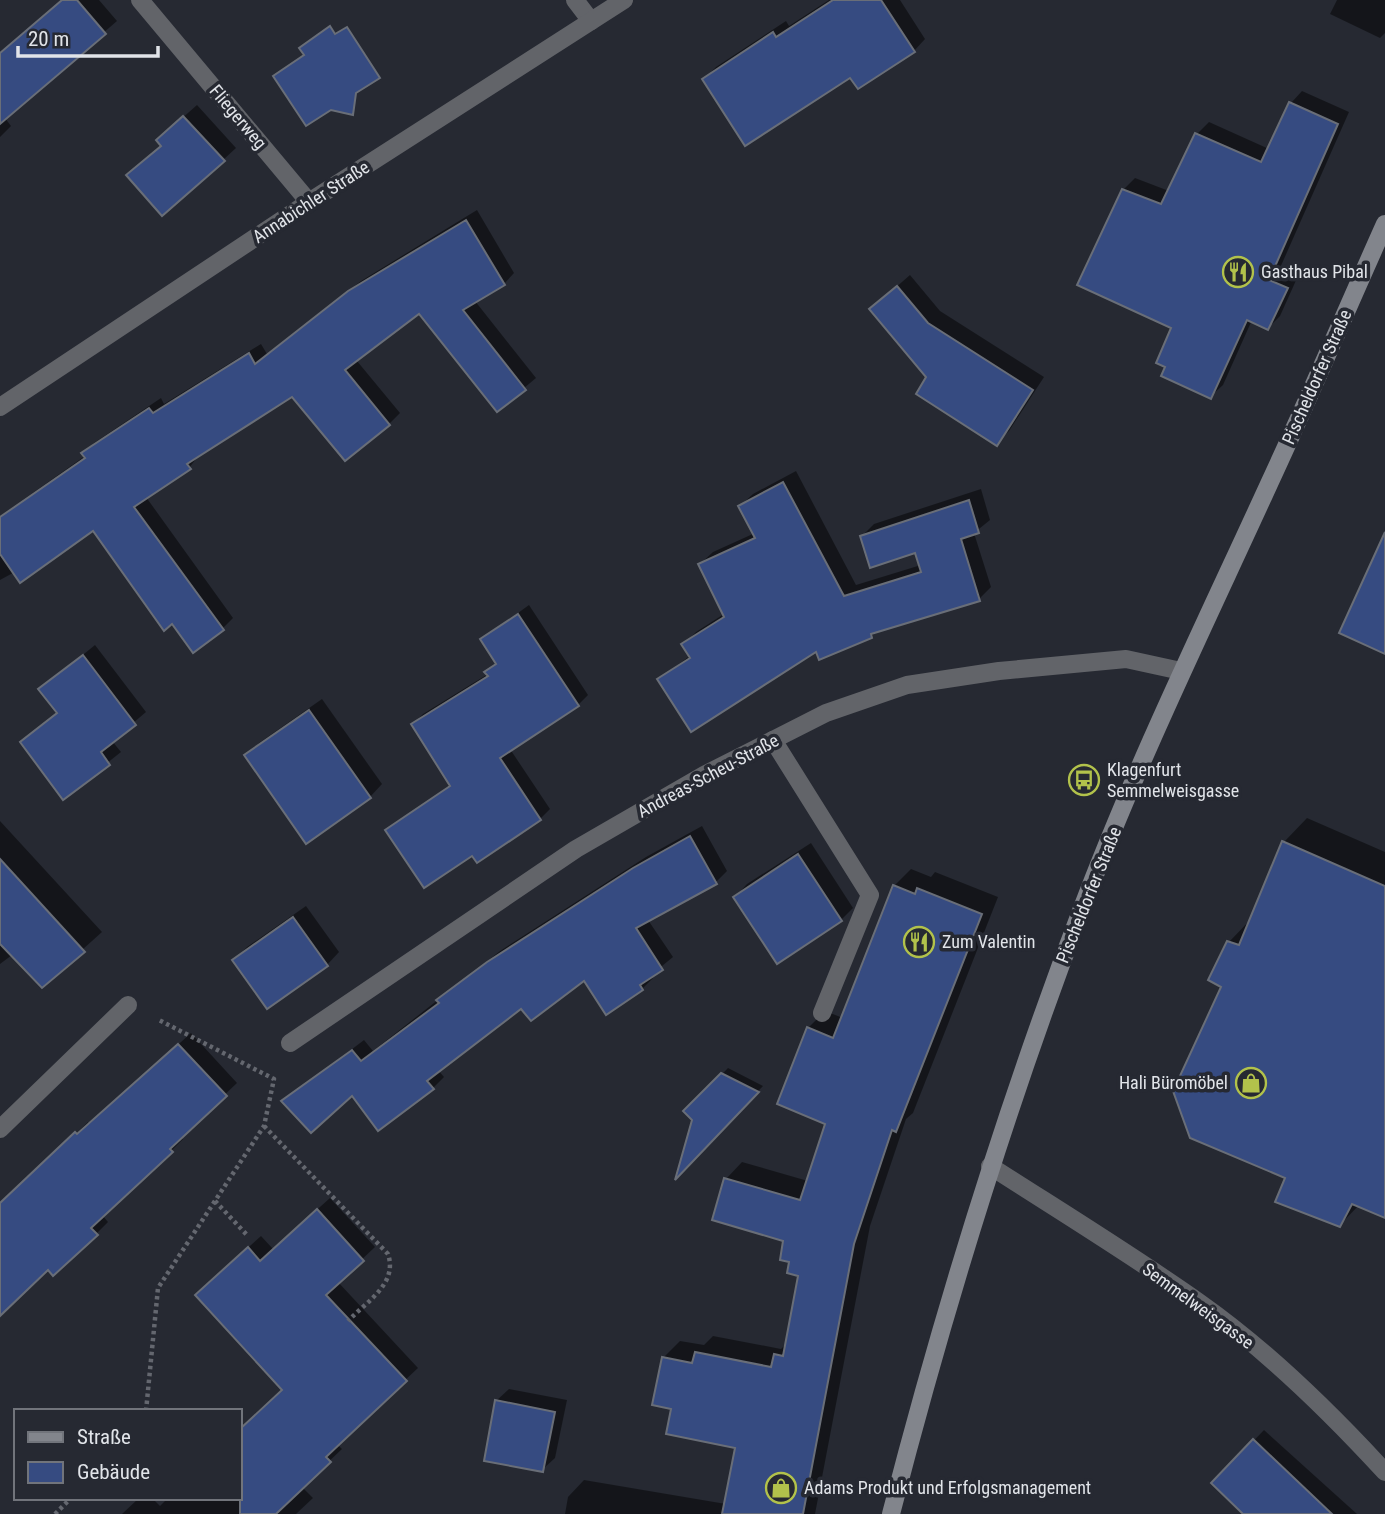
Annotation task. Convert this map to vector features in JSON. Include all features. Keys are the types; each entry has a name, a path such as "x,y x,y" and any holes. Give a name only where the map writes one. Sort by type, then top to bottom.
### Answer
{"main road":[{"name":"Pischeldorfer Straße","path":"891,1514 932,1356 990,1166 1082,908 1181,671 1269,485 1385,224"}],"street":[{"name":"Fliegerweg","path":"140,0 309,202"},
{"path":"575,0 591,21"},
{"name":"Annabichler Straße","path":"0,407 309,202 624,0"},
{"name":"Andreas-Scheu-Straße","path":"290,1043 576,849 704,775 826,713 907,685 999,671 1126,659 1181,671"},
{"path":"773,740 870,895 822,1013"},
{"path":"0,1129 128,1005"},
{"name":"Semmelweisgasse","path":"990,1166 1211,1312 1266,1354 1385,1472"}],"path":[{"path":"128,1005 274,1079 264,1126 158,1288 146,1409"},
{"path":"264,1126 388,1254 393,1268 388,1281 348,1321"},
{"path":"215,1201 247,1236"},
{"path":"55,1514 69,1500"}],"building":[{"path":"62,0 77,0 106,34 0,124 0,53"},
{"path":"833,0 881,0 915,52 858,89 850,78 745,146 702,79 773,32 776,37"},
{"path":"330,26 335,34 347,27 380,78 356,93 353,115 331,110 306,126 273,76 304,55 299,48"},
{"path":"1289,102 1338,124 1269,280 1288,288 1268,330 1247,320 1211,399 1161,376 1165,367 1156,363 1171,328 1077,285 1122,189 1161,204 1195,133 1261,162"},
{"path":"183,116 225,161 162,216 126,175 161,146 156,140"},
{"path":"466,220 505,285 463,310 526,390 497,412 419,314 345,370 390,425 345,461 292,397 187,464 191,469 134,507 224,630 193,653 172,624 164,631 93,531 20,583 0,554 0,517 85,458 81,453 149,408 153,413 249,353 255,364 348,291"},
{"path":"897,286 928,323 1033,390 997,446 916,394 926,377 869,309"},
{"path":"783,482 844,596 921,572 915,553 870,568 860,536 969,500 979,533 961,539 980,601 871,634 872,638 819,660 816,652 691,732 657,679 690,658 681,644 724,617 698,564 755,538 738,506"},
{"path":"1385,532 1385,654 1339,633"},
{"path":"518,614 579,706 500,758 541,820 477,863 472,856 424,888 385,830 450,786 411,724 488,676 484,672 496,664 480,639"},
{"path":"83,655 136,725 101,752 110,765 63,800 20,742 57,713 38,689"},
{"path":"309,710 371,798 306,844 244,755"},
{"path":"690,836 717,884 636,928 663,970 640,985 643,990 606,1015 584,981 531,1021 521,1009 427,1081 434,1089 378,1131 352,1096 311,1133 281,1101 352,1050 361,1061 439,1003 436,1000 487,962 633,868"},
{"path":"1282,841 1385,886 1385,1218 1352,1204 1340,1227 1275,1202 1285,1178 1190,1138 1173,1091 1221,987 1208,980 1227,941 1239,945"},
{"path":"798,854 842,921 777,964 733,897"},
{"path":"0,859 85,952 42,988 0,944"},
{"path":"893,885 915,894 917,888 982,914 896,1132 892,1130 854,1244 803,1514 722,1514 735,1448 666,1434 671,1409 652,1405 662,1357 692,1363 695,1352 771,1367 774,1354 783,1356 798,1276 787,1273 789,1262 780,1260 783,1241 712,1220 724,1178 800,1200 825,1124 777,1104 807,1027 833,1038"},
{"path":"293,917 328,966 267,1009 232,960"},
{"path":"178,1044 227,1096 170,1149 173,1152 91,1228 98,1235 53,1276 48,1270 0,1316 0,1203 75,1132 77,1134"},
{"path":"721,1073 759,1092 675,1180 692,1120 683,1111"},
{"path":"317,1209 364,1261 326,1295 407,1381 326,1457 331,1462 276,1514 240,1514 242,1427 282,1390 195,1295 248,1247 260,1261"},
{"path":"495,1400 555,1412 543,1472 484,1461"},
{"path":"1253,1439 1332,1514 1243,1514 1211,1483"}],"place":[{"name":"Gasthaus Pibal","path":"1238,272"},
{"name":"Klagenfurt Semmelweisgasse","path":"1084,780"},
{"name":"Zum Valentin","path":"919,942"},
{"name":"Hali Büromöbel","path":"1251,1083"},
{"name":"Adams Produkt und Erfolgsmanagement","path":"781,1488"}]}
